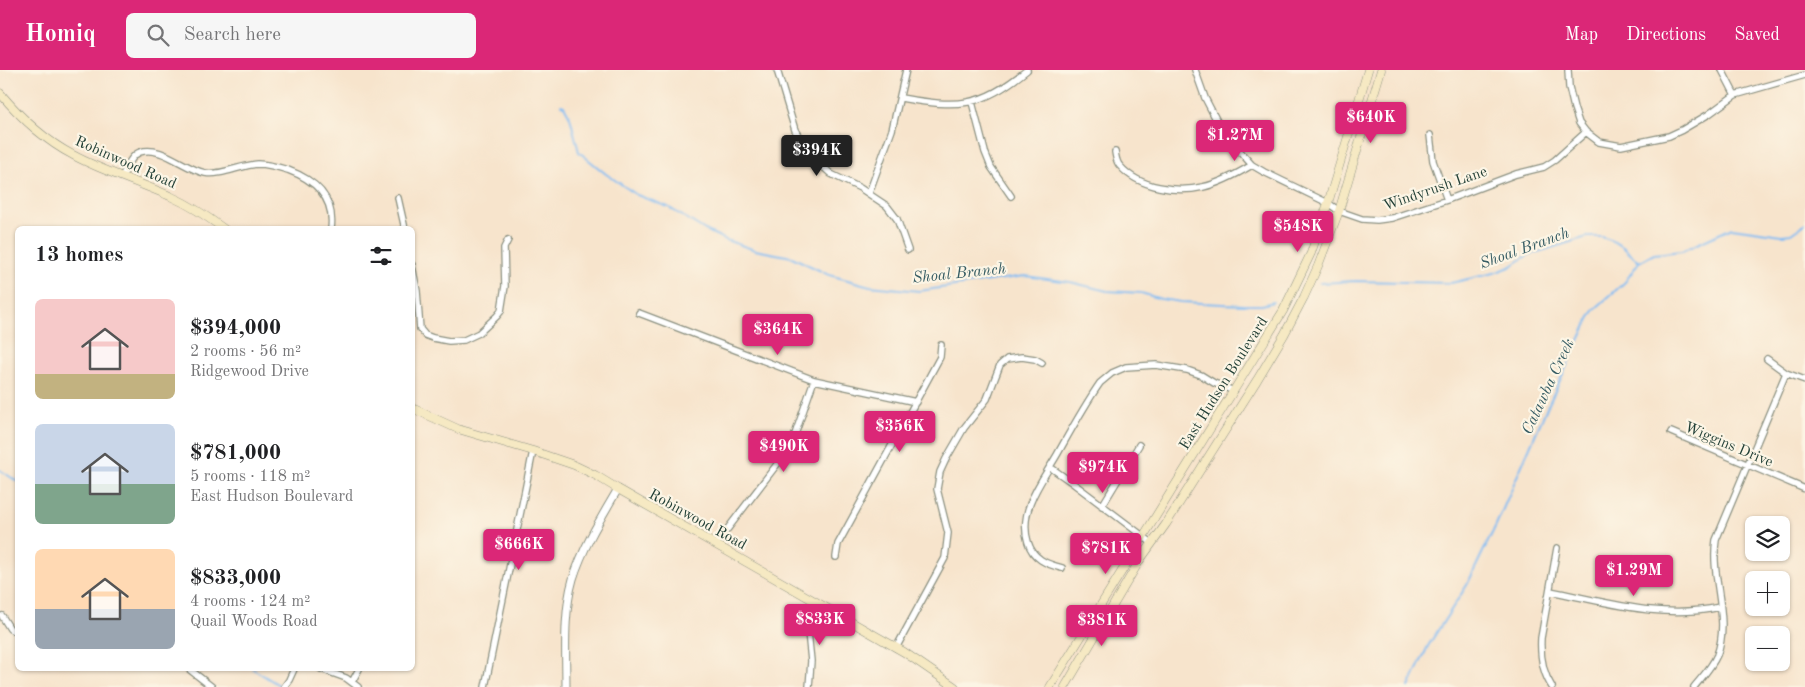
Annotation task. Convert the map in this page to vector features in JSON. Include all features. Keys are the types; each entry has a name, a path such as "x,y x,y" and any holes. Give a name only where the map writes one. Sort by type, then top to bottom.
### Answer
{"main road":[{"name":"East Hudson Boulevard","path":"1050,687 1283,311 1311,253 1368,70"},
{"name":"East Hudson Boulevard","path":"1065,687 1152,543 1244,401 1304,297 1339,211 1381,70"},
{"name":"Robinwood Road","path":"0,93 32,127 58,146 73,155 173,198 220,226"},
{"path":"1234,391 1244,401"},
{"name":"Robinwood Road","path":"415,409 458,429 533,450 595,475 618,490 896,648 955,687"}],"street":[{"path":"777,70 795,130 809,154 831,174 880,200 893,212 901,227 908,250"},
{"path":"869,194 885,151 901,98 906,70"},
{"path":"901,98 948,104 972,102 997,92 1027,70"},
{"name":"Windyrush Lane","path":"1195,70 1208,103 1226,137 1252,165 1328,203 1339,211 1362,219 1392,218 1544,166 1555,160 1586,132"},
{"path":"1568,70 1569,87 1574,108 1586,132 1599,142 1621,146 1668,136 1709,114 1735,95 1805,75"},
{"path":"1722,70 1735,95"},
{"path":"972,102 985,152 991,167 1010,196"},
{"path":"1430,135 1433,161 1447,200"},
{"path":"122,177 133,157 146,151 160,154 205,173 220,172 258,164 284,169 310,180 322,190 328,200 331,226"},
{"path":"1115,152 1117,162 1132,176 1147,183 1173,189 1188,190 1218,183 1252,165"},
{"path":"398,198 404,226"},
{"path":"415,279 420,329 425,336 448,341 464,340 479,332 494,320 501,311 505,286 504,248 508,240"},
{"path":"639,313 814,380 916,402"},
{"path":"836,557 838,544 940,357 941,345"},
{"path":"896,648 945,558 948,533 936,489 940,472 946,459 964,428 987,399 1000,365 1008,359 1022,357 1042,363"},
{"path":"1767,359 1786,373 1805,380"},
{"path":"1062,568 1046,564 1037,558 1030,548 1025,522 1030,504 1100,382 1112,373 1126,367 1172,367 1201,374 1214,383 1234,391"},
{"path":"1694,687 1710,668 1716,656 1722,626 1714,553 1716,540 1786,373"},
{"path":"716,544 791,446 814,380"},
{"name":"Wiggins Drive","path":"1671,432 1747,466 1805,489"},
{"path":"1102,506 1139,445"},
{"path":"485,687 533,450"},
{"path":"1050,467 1152,543"},
{"path":"566,687 566,629 573,582 592,534 618,490"},
{"path":"1552,687 1542,664 1540,652 1557,548"},
{"path":"1550,591 1661,612 1688,612 1720,607"},
{"path":"808,687 811,660 808,632 810,616 815,601"},
{"path":"2,616 10,629 15,632"},
{"path":"192,671 212,687"},
{"path":"284,687 293,671"},
{"path":"327,671 346,678 358,687"},
{"path":"352,682 358,671"}],"waterway":[{"name":"Shoal Branch","path":"561,105 564,106 570,117 579,152 606,174 637,195 668,207 705,230 726,240 755,250 792,257 829,275 870,286 919,291 1025,276 1070,282 1107,291 1141,293 1181,302 1244,305 1262,305 1273,302"},
{"name":"Catawba Creek","path":"1409,687 1428,646 1467,585 1496,525 1545,412 1595,309 1625,282 1639,262 1654,254 1682,251 1732,228 1782,235 1791,234 1805,224"},
{"name":"Shoal Branch","path":"1320,283 1356,281 1451,283 1494,273 1510,267 1528,255 1587,237 1602,237 1613,241 1623,247 1639,262"},
{"path":"0,470 15,480"},
{"path":"256,671 279,685"}]}
